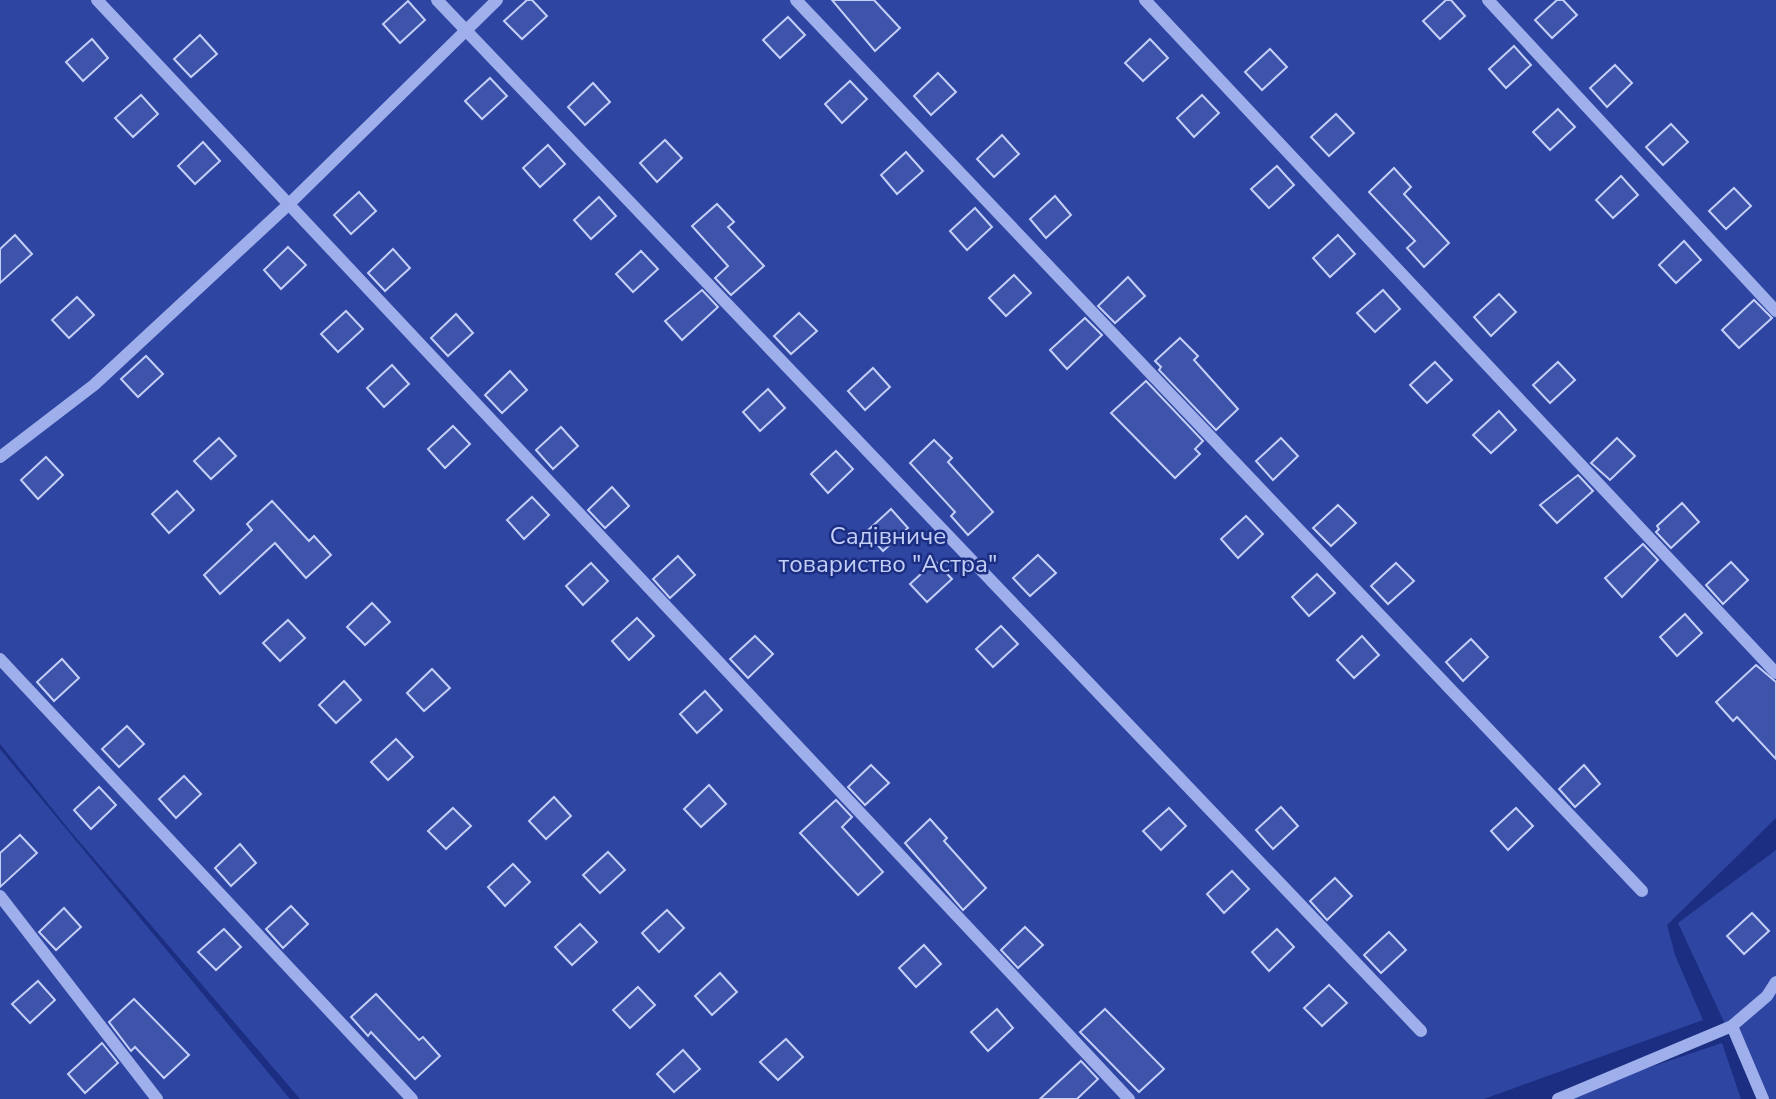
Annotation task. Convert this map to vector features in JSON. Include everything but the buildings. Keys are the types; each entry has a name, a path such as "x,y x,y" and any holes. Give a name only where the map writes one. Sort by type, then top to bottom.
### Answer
{"street":[{"path":"97,0 1129,1099"},
{"path":"437,0 1421,1031"},
{"path":"0,457 94,385 288,205 497,0"},
{"path":"796,0 1642,891"},
{"path":"1145,0 1776,673"},
{"path":"1488,0 1776,311"},
{"path":"0,659 412,1099"},
{"path":"0,896 157,1099"},
{"path":"1559,1099 1732,1026 1767,996 1776,982"},
{"path":"1732,1026 1763,1099"}],"green space":[{"name":"Садівниче товариство \"Астра\"","path":"0,0 1776,0 1776,818 1667,925 1675,955 1703,1020 1484,1099 300,1099 71,832 0,744"},
{"path":"0,749 290,1099 0,1099"},
{"path":"1776,850 1776,1099 1760,1099 1678,923"},
{"path":"1722,1043 1741,1099 1555,1099"}]}
